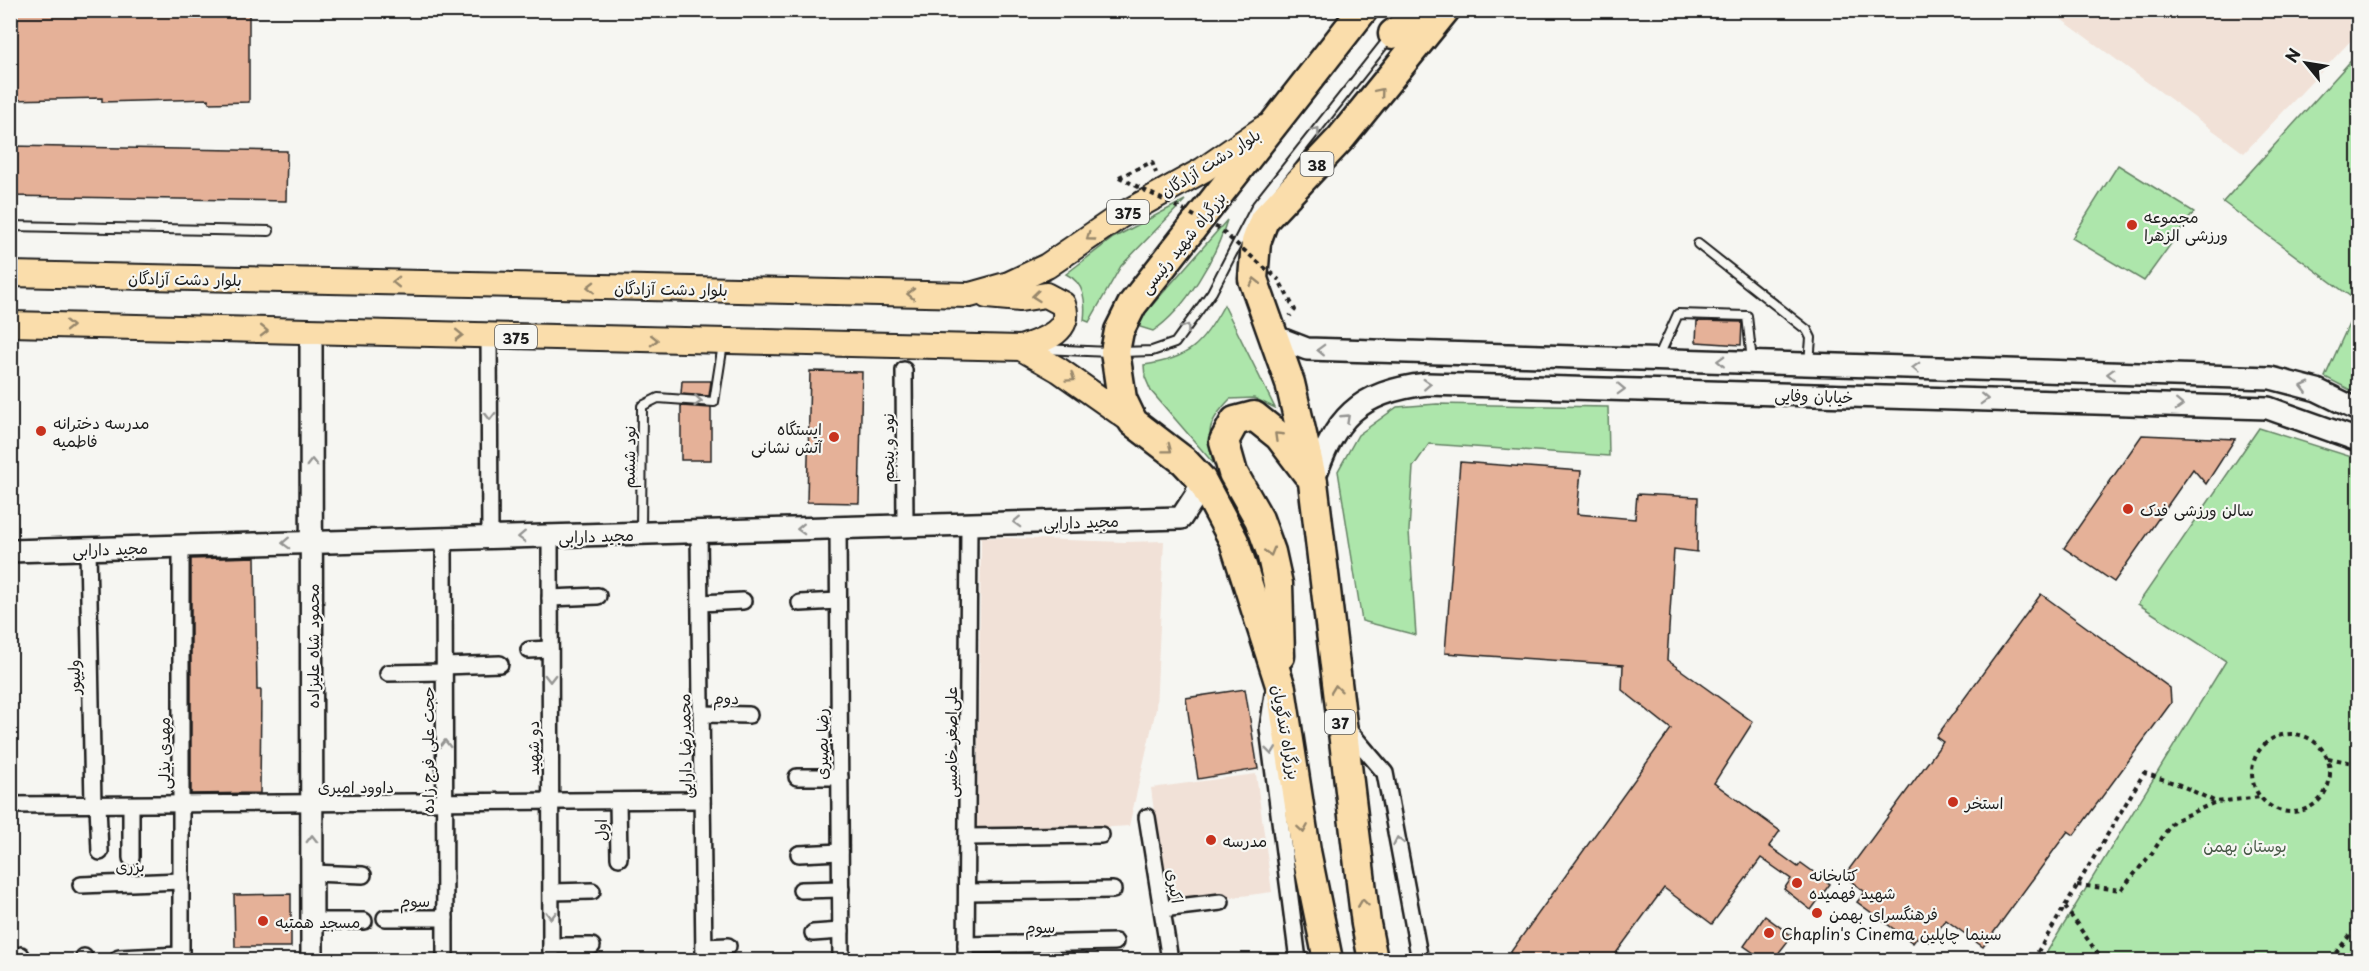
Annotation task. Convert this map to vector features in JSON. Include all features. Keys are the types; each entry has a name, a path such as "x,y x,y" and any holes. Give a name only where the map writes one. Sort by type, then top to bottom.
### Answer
{"highway":[{"name":"بزرگراه شهید رئیسی","path":"1201,479 1184,461 1133,422 1122,399 1115,352 1119,331 1132,305 1363,10"},
{"path":"1393,34 1425,10"},
{"name":"38","path":"1313,482 1303,432 1276,337 1253,279 1256,242 1264,220 1341,138 1445,10"},
{"path":"1279,680 1278,584 1259,519 1227,456 1224,441 1228,430 1235,421 1254,416 1278,436 1298,458 1313,482"},
{"name":"بزرگراه تندگویان","path":"1201,479 1234,541 1279,680 1306,851 1328,960"},
{"name":"37","path":"1313,482 1340,721 1366,924 1373,960"}],"main road":[{"name":"بلوار دشت آزادگان","path":"10,274 970,295 1009,284 1047,266 1120,216 1203,170 1281,116"},
{"path":"970,295 1020,299 1046,295 1059,300 1066,317 1061,328 1021,348"},
{"name":"375","path":"10,324 1021,348 1059,370 1133,422"},
{"name":"محمود شاه علیزاده","path":"311,332 312,960"},
{"name":"خیابان وفایی","path":"1276,337 1307,349 2271,378 2317,390 2358,410"},
{"name":"خیابان وفایی","path":"1313,482 1324,451 1340,423 1370,397 1405,386 1427,384 2268,408 2358,440"},
{"name":"مجید دارابی","path":"10,551 1181,518 1196,495 1201,479"}],"street":[{"path":"489,336 490,537"},
{"name":"نود و پنجم","path":"904,370 905,525"},
{"name":"علی‌اصغر خامسی","path":"966,953 969,524"},
{"name":"رضا بصیری","path":"838,528 841,960"},
{"name":"محمدرضا دارایی","path":"699,531 704,953"},
{"name":"دو شهید","path":"550,536 551,953"},
{"name":"حجت علی فرج زاده","path":"444,539 445,960"},
{"name":"مهدی بذلی","path":"181,546 181,958"},
{"name":"ولیپور","path":"88,549 96,805 100,852"},
{"path":"550,598 598,596"},
{"path":"700,603 743,601"},
{"path":"800,603 838,601"},
{"path":"529,650 550,650"},
{"path":"388,673 500,664"},
{"path":"1279,680 1268,728 1298,960"},
{"name":"دوم","path":"701,714 749,715"},
{"path":"1340,721 1385,773 1420,960"},
{"path":"797,777 840,777"},
{"name":"داوود امیری","path":"10,805 702,800"},
{"name":"اول","path":"618,801 619,858"},
{"path":"131,805 131,858"},
{"name":"اکبری","path":"1147,817 1170,960"},
{"path":"967,837 1101,835"},
{"path":"799,854 840,852"},
{"path":"312,873 363,875"},
{"name":"بزری","path":"81,885 181,881"},
{"path":"801,890 841,889"},
{"path":"967,892 1113,890"},
{"path":"551,892 592,891"},
{"path":"1162,909 1221,902"},
{"name":"سوم","path":"385,918 445,918"},
{"path":"312,921 364,921"},
{"path":"813,933 841,931"},
{"name":"سوم","path":"966,953 1115,942"},
{"path":"551,953 592,946"},
{"path":"704,953 728,946"},
{"path":"119,958 181,958"}],"lane":[{"path":"1021,348 1115,352 1152,351 1175,343 1212,292 1257,205 1410,10"},
{"path":"10,226 269,231"},
{"path":"1698,244 1807,330 1810,338 1808,365"},
{"path":"1657,359 1678,314 1710,314 1747,316 1752,362"},
{"name":"نود ششم","path":"641,533 642,406 658,398 714,402 724,342"}],"path":[{"path":"1152,162 1119,177 1218,228 1279,280 1294,310"},
{"path":"2284,734 2298,734 2310,738 2321,747 2328,758 2331,770 2329,783 2316,804 2293,813 2280,811 2260,797 2254,786 2252,772 2258,753 2272,739 2284,734"},
{"path":"2328,758 2358,764"},
{"path":"2033,960 2144,773 2180,785 2216,802"},
{"path":"2077,885 2121,890 2152,854 2173,821 2216,802 2260,797"},
{"path":"2065,907 2102,960"},
{"path":"2330,960 2358,925"}],"shaded area":[{"path":"2050,11 2358,11 2358,33 2244,153"},
{"path":"981,537 1125,542 1164,541 1156,709 1129,826 977,835"},
{"name":"مدرسه","path":"1256,774 1272,892 1166,906 1151,788"}],"green space":[{"path":"2358,53 2358,302 2223,202"},
{"name":"مجموعه ورزشی الزهرا","path":"2118,165 2194,212 2144,281 2072,238"},
{"path":"1185,200 1121,266 1089,322 1084,320 1085,306 1081,288 1066,274 1113,238"},
{"path":"1227,220 1207,266 1177,310 1153,331 1140,327 1140,319"},
{"path":"2358,304 2358,394 2325,377"},
{"path":"1224,305 1275,408 1254,398 1230,399 1213,421 1211,428 1210,443 1213,463 1151,391 1145,377 1144,365 1173,359 1184,354 1201,340"},
{"path":"1437,404 1608,407 1609,456 1429,444 1413,467 1409,531 1416,635 1362,621 1338,471 1358,435 1397,407"},
{"name":"بوستان بهمن","path":"2259,428 2358,459 2358,960 2042,960 2226,661 2138,604"}],"building":[{"path":"10,10 249,10 249,102 209,103 209,99 102,102 102,98 10,100"},
{"path":"10,146 287,151 286,201 10,196"},
{"path":"1697,321 1742,322 1741,345 1696,342"},
{"name":"ایستگاه آتش نشانی","path":"810,371 862,372 859,503 807,502"},
{"path":"682,381 711,381 709,396 681,394"},
{"path":"681,406 711,408 711,460 681,460"},
{"name":"سالن ورزشی فدک","path":"2142,435 2235,439 2206,484 2193,469 2114,582 2064,548"},
{"path":"1460,462 1581,471 1577,514 1635,519 1637,494 1698,497 1697,552 1674,549 1667,660 1753,722 1714,783 1780,831 1769,846 1798,867 1801,863 1830,884 1811,910 1784,889 1791,879 1761,858 1712,924 1664,888 1611,960 1505,960 1671,729 1622,690 1623,665 1445,653"},
{"path":"255,557 257,690 261,690 260,793 191,794 191,559"},
{"path":"2041,594 2170,688 2171,703 2074,835 2068,831 1983,947 1946,920 1929,942 1919,935 1913,943 1857,902 1865,892 1844,876 1943,742 1936,737"},
{"path":"1245,689 1258,769 1198,779 1186,698"},
{"name":"مسجد همتیه","path":"291,894 291,947 235,947 234,895"},
{"path":"1765,916 1792,936 1773,960 1764,960 1744,946"}],"place":[{"name":"مجموعه ورزشی الزهرا","path":"2132,225"},
{"name":"مدرسه دخترانه فاطمیه","path":"41,431"},
{"name":"ایستگاه آتش نشانی","path":"834,437"},
{"name":"سالن ورزشی فدک","path":"2128,509"},
{"name":"استخر","path":"1953,802"},
{"name":"مدرسه","path":"1211,840"},
{"name":"کتابخانه شهید فهمیده","path":"1797,883"},
{"name":"فرهنگسرای بهمن","path":"1817,913"},
{"name":"مسجد همتیه","path":"263,921"},
{"name":"Chaplin's Cinema سینما چاپلین","path":"1769,933"}]}
